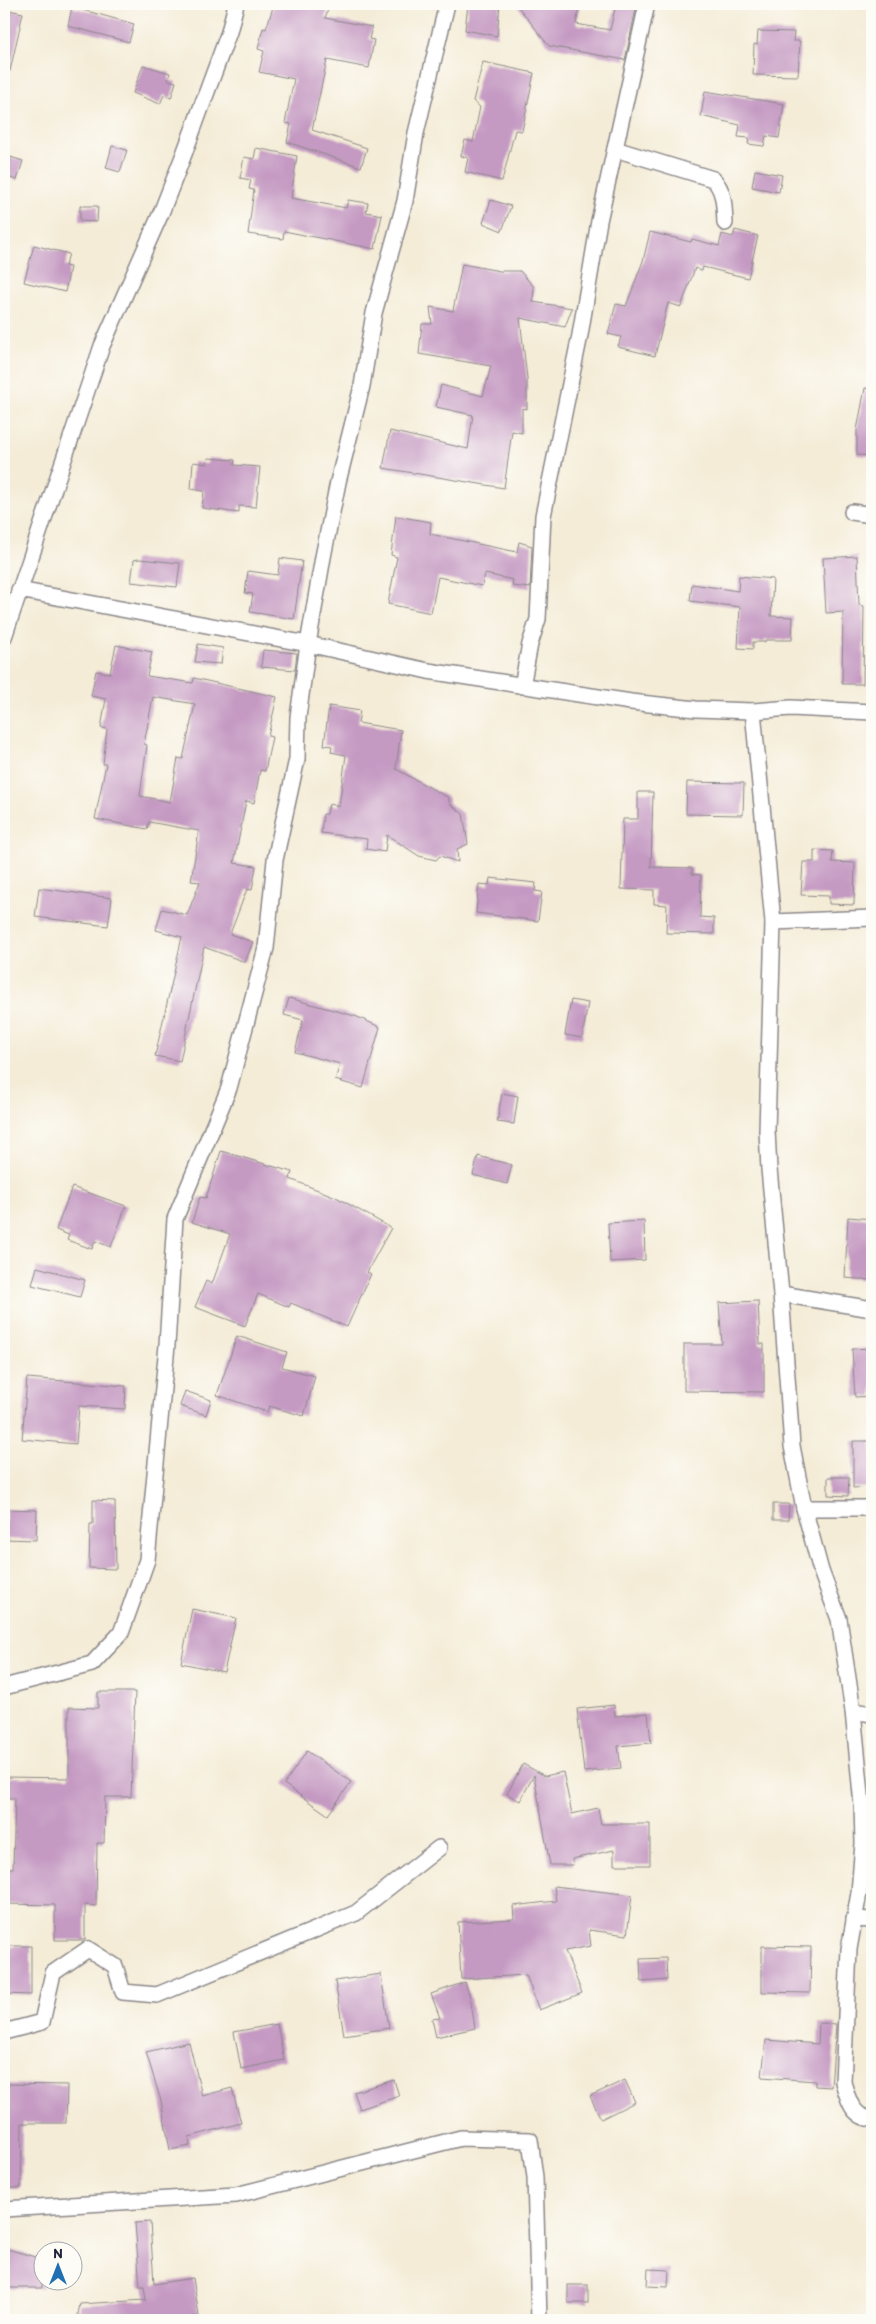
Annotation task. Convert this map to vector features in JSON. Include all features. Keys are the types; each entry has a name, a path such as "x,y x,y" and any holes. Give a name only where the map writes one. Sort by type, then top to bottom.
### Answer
{"street":[{"path":"4,637 8,612 19,590 102,346 178,171 228,32 236,4"},
{"path":"4,1687 92,1664 121,1633 147,1560 167,1345 175,1219 228,1088 266,948 275,860 296,759 298,717 308,644 338,482 362,386 374,313 405,201 416,133 447,4"},
{"path":"522,686 530,644 538,620 543,516 580,335 590,267 647,4"},
{"path":"615,148 713,179 721,187 725,223"},
{"path":"852,512 872,515"},
{"path":"19,590 308,644 428,671 631,702 696,709 754,711 792,708 872,712"},
{"path":"754,711 774,922 767,1130 792,1446 804,1508 821,1571 840,1619 853,1711 862,1805 863,1843 849,1949 843,2082 847,2098 855,2112 864,2118 872,2120"},
{"path":"774,922 872,918"},
{"path":"781,1294 872,1309"},
{"path":"804,1508 872,1508"},
{"path":"853,1711 872,1714"},
{"path":"4,2032 42,2022 53,1973 88,1949 115,1966 123,1992 157,1995 356,1913 440,1848"},
{"path":"854,1920 872,1920"},
{"path":"4,2209 236,2195 461,2138 530,2140 535,2177 538,2320"}],"building":[{"path":"274,4 330,4 325,18 372,27 369,39 374,40 369,68 327,60 312,130 367,148 361,167 287,142 291,124 285,123 294,79 259,72 264,51 258,49 263,28 266,29"},
{"path":"468,4 500,4 497,36 465,30"},
{"path":"516,4 580,4 576,24 610,30 616,4 637,4 625,60 549,46"},
{"path":"72,7 134,24 129,42 68,26"},
{"path":"4,9 23,13 10,71 4,70"},
{"path":"758,31 794,32 793,41 800,41 798,76 753,75 754,44 757,45"},
{"path":"483,62 534,73 522,131 515,130 502,181 465,172 468,158 461,156 465,140 473,142 480,107 473,101"},
{"path":"143,65 170,73 168,80 176,82 171,98 164,95 160,104 133,93"},
{"path":"705,91 784,104 779,138 766,136 764,146 748,144 749,138 738,137 740,125 701,116"},
{"path":"112,146 127,150 120,172 106,168"},
{"path":"256,148 297,156 291,198 346,208 348,200 368,203 366,212 382,215 375,249 284,231 283,239 248,234 254,190 249,189 251,180 240,178 244,157 254,159"},
{"path":"4,155 23,161 17,180 4,176"},
{"path":"755,170 782,175 779,192 752,187"},
{"path":"491,200 511,206 502,231 483,223"},
{"path":"80,206 98,206 97,222 80,221"},
{"path":"735,230 758,236 748,278 703,267 702,271 695,268 681,307 668,303 655,356 618,347 621,337 608,334 616,304 626,306 643,261 650,232 691,242 692,239 719,246 722,234 733,237"},
{"path":"34,245 69,254 65,266 70,267 65,292 24,282"},
{"path":"462,264 500,271 520,271 534,287 533,302 572,308 565,327 520,318 527,378 527,409 522,408 522,433 512,431 504,488 383,468 390,431 468,449 473,415 436,407 441,385 483,396 491,366 419,354 422,324 432,324 430,307 453,311"},
{"path":"865,388 872,389 872,456 857,455 857,430"},
{"path":"208,458 235,460 234,465 260,467 256,507 239,506 239,513 202,508 204,491 191,489 193,462 207,464"},
{"path":"396,516 431,522 430,534 517,552 519,542 532,546 530,588 512,586 513,580 485,574 482,586 438,577 431,613 388,604 397,557 391,555"},
{"path":"857,556 859,605 864,606 863,684 842,684 843,612 826,613 823,558"},
{"path":"280,558 302,561 294,619 250,612 253,594 245,593 248,571 278,575"},
{"path":"134,560 180,563 177,587 131,582"},
{"path":"739,576 773,579 771,616 793,617 792,640 765,640 765,642 753,642 753,649 738,648 740,607 690,601 692,584 738,591"},
{"path":"198,644 223,648 221,664 195,662"},
{"path":"116,645 152,652 147,676 193,683 194,678 277,697 268,736 272,737 265,771 260,770 254,803 246,801 234,863 256,866 252,890 247,889 230,934 253,942 245,962 204,947 180,1061 155,1056 182,937 156,930 162,909 187,915 200,882 191,881 199,831 149,822 147,829 95,819 106,764 103,764 107,729 101,728 106,699 91,696 96,671 110,673","holes":["153,697 195,704 183,759 178,758 170,802 140,796 147,745 144,744"]},
{"path":"263,650 297,653 295,670 261,667"},
{"path":"329,706 360,711 358,723 401,730 396,769 449,798 449,803 463,814 468,844 457,849 458,862 440,856 436,860 419,856 387,835 385,852 366,849 367,839 321,833 323,814 327,814 329,804 339,806 346,755 331,752 332,746 324,745"},
{"path":"687,782 744,783 743,815 686,814"},
{"path":"638,792 653,792 651,867 692,868 692,874 701,875 700,917 714,918 714,934 666,933 667,905 654,904 654,890 621,889 623,819 638,819"},
{"path":"814,850 833,851 832,862 855,863 854,905 829,904 829,896 801,895 803,862 814,862"},
{"path":"490,878 536,883 535,891 542,892 538,921 476,913 479,884 489,885"},
{"path":"39,888 112,898 108,926 35,917"},
{"path":"289,998 355,1016 380,1027 363,1088 335,1080 340,1064 295,1052 303,1020 284,1015"},
{"path":"571,1000 588,1003 582,1038 565,1035"},
{"path":"502,1093 518,1096 514,1124 497,1122"},
{"path":"221,1151 292,1172 290,1179 336,1197 391,1228 367,1272 371,1274 347,1327 291,1303 289,1307 258,1294 245,1326 195,1307 206,1281 212,1284 230,1234 192,1222 200,1197 206,1198"},
{"path":"478,1156 512,1165 507,1184 473,1175"},
{"path":"72,1187 126,1206 111,1247 95,1241 92,1249 67,1240 69,1235 56,1230"},
{"path":"848,1217 872,1219 872,1280 845,1278"},
{"path":"644,1221 645,1260 610,1262 608,1223"},
{"path":"37,1267 85,1280 80,1297 32,1285"},
{"path":"758,1301 760,1344 764,1344 764,1392 684,1391 684,1344 722,1344 719,1303"},
{"path":"237,1336 287,1352 282,1367 315,1376 304,1416 269,1406 267,1412 217,1395"},
{"path":"872,1348 872,1396 855,1397 852,1349"},
{"path":"27,1378 126,1386 125,1409 79,1406 76,1444 22,1439"},
{"path":"185,1391 211,1400 206,1415 180,1406"},
{"path":"853,1441 872,1441 872,1487 853,1488"},
{"path":"828,1477 849,1477 848,1496 828,1495"},
{"path":"93,1500 115,1501 116,1569 89,1568 90,1524 93,1524"},
{"path":"773,1504 789,1504 788,1520 773,1520"},
{"path":"6,1509 37,1510 36,1540 5,1539"},
{"path":"192,1609 236,1618 224,1672 181,1663"},
{"path":"98,1692 135,1692 131,1797 105,1797 104,1843 97,1843 96,1906 85,1905 85,1940 55,1940 55,1905 7,1904 8,1868 13,1868 15,1798 4,1798 4,1777 69,1778 69,1707 98,1708"},
{"path":"614,1705 615,1716 648,1713 651,1743 618,1746 621,1768 584,1772 577,1709"},
{"path":"307,1751 351,1782 328,1815 284,1784"},
{"path":"523,1764 545,1776 563,1772 572,1814 598,1808 601,1824 650,1824 650,1865 614,1865 614,1850 572,1859 573,1865 550,1865 534,1775 520,1801 507,1794"},
{"path":"554,1886 632,1895 627,1935 589,1930 591,1946 565,1951 582,1993 539,2010 526,1975 461,1979 458,1922 514,1919 513,1906 556,1901"},
{"path":"4,1946 31,1946 31,1995 4,1994"},
{"path":"762,1946 811,1947 810,1993 762,1992"},
{"path":"666,1958 667,1980 641,1982 640,1959"},
{"path":"381,1974 389,2028 344,2035 335,1981"},
{"path":"465,1982 470,1997 475,2028 436,2037 432,2019 440,2018 431,1994"},
{"path":"819,2023 836,2024 831,2087 815,2086 815,2081 762,2077 766,2040 818,2044"},
{"path":"277,2024 284,2060 241,2069 234,2032"},
{"path":"189,2042 202,2096 232,2088 241,2123 189,2137 190,2146 170,2150 161,2101 146,2052"},
{"path":"394,2080 399,2096 360,2109 354,2092"},
{"path":"625,2080 635,2102 601,2119 590,2096"},
{"path":"4,2084 67,2085 66,2123 22,2123 21,2188 4,2188"},
{"path":"150,2222 154,2284 193,2278 199,2316 170,2320 77,2320 80,2304 146,2300 144,2287 140,2287 135,2223"},
{"path":"4,2248 32,2256 32,2288 4,2288"},
{"path":"648,2269 669,2270 668,2287 647,2286"},
{"path":"568,2285 588,2285 588,2303 568,2303"}]}
